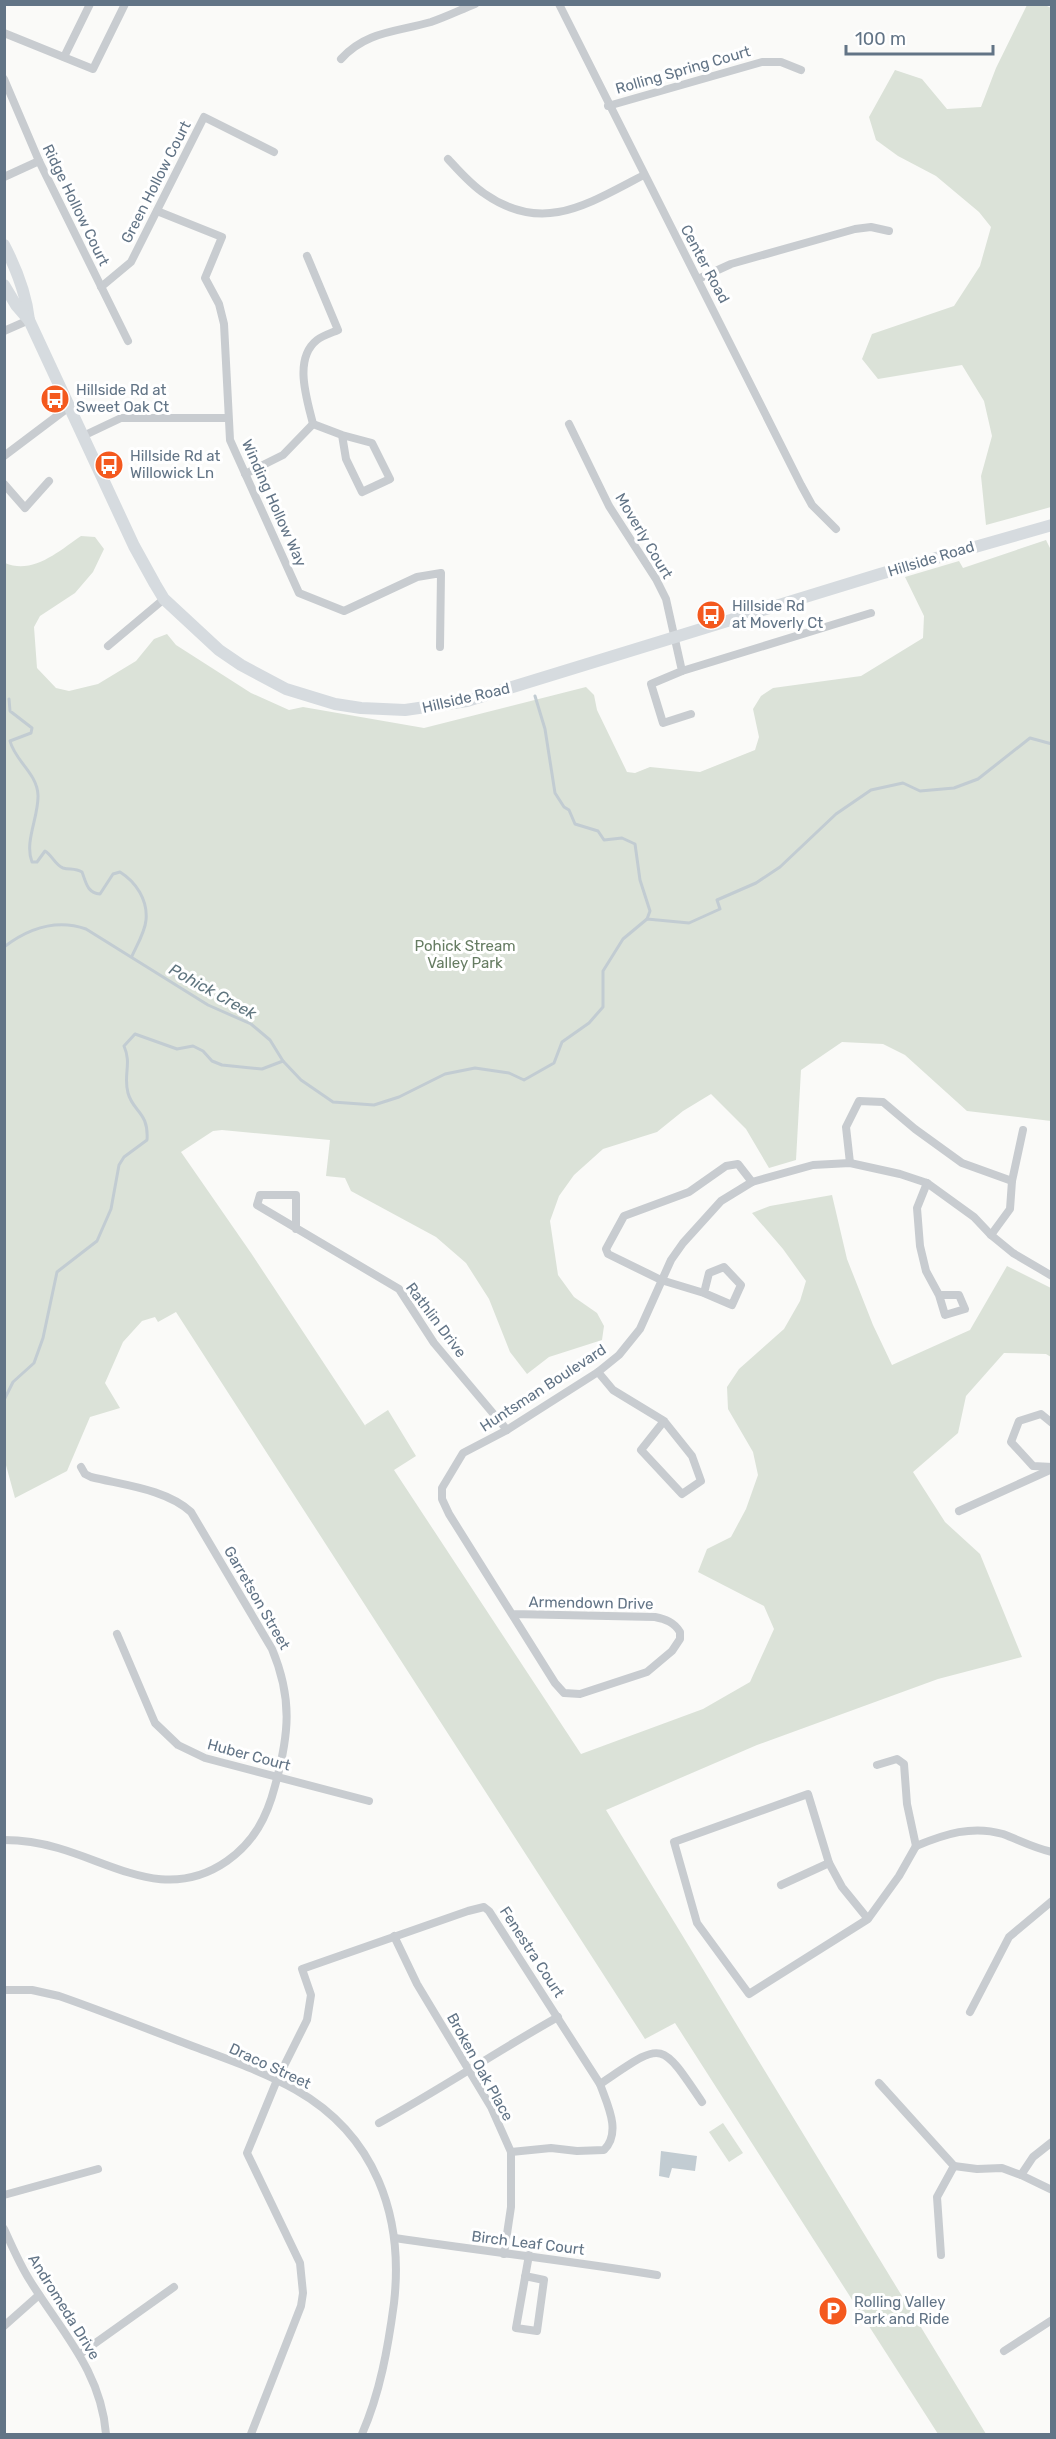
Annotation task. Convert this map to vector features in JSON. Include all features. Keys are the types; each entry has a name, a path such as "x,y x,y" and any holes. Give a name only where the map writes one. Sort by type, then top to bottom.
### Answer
{"street":[{"path":"64,57 90,4"},
{"path":"4,33 93,69 125,4"},
{"path":"341,59 352,46 364,39 432,21 475,4"},
{"name":"Center Road","path":"559,4 608,106 801,485 816,511 836,529"},
{"name":"Rolling Spring Court","path":"608,106 762,62 781,62 801,70"},
{"name":"Ridge Hollow Court","path":"4,79 39,161 128,341"},
{"name":"Green Hollow Court","path":"101,287 131,262 204,117 274,152"},
{"path":"448,159 483,193 512,209 534,213 570,211 644,176"},
{"path":"4,177 39,161"},
{"name":"Winding Hollow Way","path":"157,211 222,237 205,278 219,304 224,324 230,440 299,593 344,611 417,577 441,573 440,647"},
{"path":"698,279 731,264 855,229 871,227 889,231"},
{"name":"Hillside Road","path":"4,245 14,264 27,304 29,320"},
{"path":"307,256 338,330 316,340 304,358 306,393 313,424"},
{"name":"Hillside Road","path":"4,285 16,305 29,320 134,546 164,599 219,650 263,678 309,697 369,709 405,710 467,701 982,544 1052,525"},
{"path":"4,331 29,320"},
{"path":"4,456 69,407"},
{"path":"83,436 121,418 228,418"},
{"path":"313,424 372,443 390,479 362,492 346,459 342,435"},
{"path":"245,474 283,455 313,424"},
{"name":"Moverly Court","path":"569,424 609,506 656,579 666,599 682,671"},
{"path":"4,484 25,508 49,481"},
{"path":"108,646 164,599"},
{"path":"691,714 663,723 651,684 682,671 871,613"},
{"path":"850,1163 846,1127 859,1101 883,1102 915,1129 962,1163 1012,1181"},
{"path":"991,1235 1010,1209 1012,1181 1023,1130"},
{"path":"704,1293 709,1273 724,1267 741,1285 732,1305 704,1293 661,1280 606,1252 618,1224 624,1216 689,1192 726,1166 734,1163 740,1166 752,1182"},
{"name":"Huntsman Boulevard","path":"464,1453 507,1430 598,1372 619,1355 640,1329 671,1260 696,1226 721,1201 752,1182 813,1165 850,1163 927,1183 974,1217 991,1235 1030,1265 1052,1276"},
{"path":"927,1183 917,1208 926,1271 939,1295"},
{"name":"Rathlin Drive","path":"296,1229 296,1195 260,1195 257,1205 296,1229 399,1289 434,1343 507,1430"},
{"path":"598,1372 613,1390 664,1420 692,1456 701,1481 682,1494 641,1450 664,1420"},
{"path":"1052,1423 1041,1414 1019,1421 1011,1442 1033,1466 1052,1468"},
{"name":"Armendown Drive","path":"464,1453 442,1488 442,1499 512,1614 560,1690 574,1695 655,1667 676,1645 680,1632 677,1626 662,1618 646,1616 512,1614"},
{"name":"Garretson Street","path":"4,1840 59,1848 145,1878 170,1880 185,1878 221,1865 245,1846 263,1822 278,1777 288,1726 286,1692 278,1664 272,1649 196,1519 184,1505 150,1491 91,1477 84,1474 81,1467"},
{"path":"959,1511 1052,1468"},
{"name":"Huber Court","path":"117,1635 146,1705 163,1733 178,1745 194,1754 369,1801"},
{"path":"877,1765 897,1759 904,1764 907,1804 916,1846"},
{"path":"868,1919 842,1887 829,1863 808,1794 674,1842 698,1923 749,1994 868,1919 899,1876 916,1846 942,1835 977,1830 1001,1834 1052,1852"},
{"path":"781,1885 829,1863"},
{"path":"970,2012 1009,1938 1052,1901"},
{"name":"Fenestra Court","path":"277,2080 307,2020 311,1995 302,1969 393,1936 484,1907 494,1918 600,2084 611,2114 613,2128 604,2150 578,2151 551,2148 511,2152"},
{"name":"Broken Oak Place","path":"393,1936 417,1984 470,2070 511,2152 511,2207 504,2254"},
{"name":"Draco Street","path":"4,1990 32,1990 59,1996 277,2080 297,2090 325,2110 361,2149 380,2185 390,2212 395,2238 396,2279 388,2342 379,2388 362,2434"},
{"path":"379,2123 432,2094 513,2042 558,2017"},
{"path":"600,2084 641,2056 655,2052 665,2054 674,2061 702,2102"},
{"path":"251,2434 301,2306 303,2293 300,2263 247,2152 277,2080"},
{"path":"879,2083 954,2166 977,2169 1002,2168 1052,2190"},
{"path":"1022,2175 1033,2157 1052,2142"},
{"path":"941,2255 937,2197 954,2166"},
{"path":"4,2195 98,2169"},
{"name":"Andromeda Drive","path":"4,2229 16,2256 39,2295 80,2354 98,2391 106,2434"},
{"name":"Birch Leaf Court","path":"395,2238 504,2254 529,2255 657,2275"},
{"path":"525,2276 544,2280 537,2331 516,2328 525,2276 529,2255"},
{"path":"80,2354 174,2287"},
{"path":"4,2326 39,2295"},
{"path":"1004,2351 1052,2320"}],"green space":[{"path":"1027,5 1045,5 1051,8 1051,507 986,525 981,476 992,436 984,401 962,365 878,379 862,359 872,334 954,306 980,266 991,227 979,212 936,176 898,156 876,140 869,117 895,70 922,79 947,109 981,107 996,68"},
{"name":"Pohick Stream Valley Park","path":"81,536 95,537 104,549 93,572 75,593 40,616 34,627 37,668 56,688 69,691 98,684 136,661 154,639 167,634 176,645 251,693 289,710 303,707 424,728 586,687 594,695 597,710 627,772 635,773 650,767 700,772 755,750 759,737 753,709 761,696 773,688 861,676 923,638 924,616 905,577 959,561 963,568 1046,540 1051,550 1051,1121 967,1111 905,1055 883,1044 842,1042 801,1070 796,1160 769,1168 746,1129 711,1094 683,1111 657,1132 603,1149 574,1175 559,1196 550,1221 558,1275 574,1297 597,1313 604,1326 602,1340 549,1357 527,1374 510,1352 489,1299 466,1263 436,1237 351,1191 345,1178 326,1176 330,1140 222,1130 213,1131 181,1152 366,1427 365,1425 388,1410 416,1456 394,1470 581,1754 703,1709 750,1682 774,1629 764,1606 698,1572 707,1549 731,1537 746,1509 758,1475 753,1452 728,1409 727,1387 739,1369 784,1329 800,1301 806,1281 783,1249 752,1213 770,1206 832,1195 847,1259 873,1325 892,1365 970,1330 1007,1266 1051,1288 1051,1357 1046,1354 1004,1353 966,1396 958,1433 913,1472 945,1522 980,1554 1022,1657 938,1679 757,1745 606,1810 986,2434 938,2434 675,2023 645,2039 176,1312 158,1322 155,1317 142,1321 123,1342 105,1383 120,1408 90,1417 67,1471 15,1498 4,1458 5,563 15,566 36,564"},
{"path":"723,2123 743,2153 729,2162 709,2132"}],"shaded area":[{"path":"661,2151 697,2156 695,2171 672,2168 669,2178 659,2176"}],"waterway":[{"path":"535,696 545,729 555,793 564,807 569,810 575,824 598,831 604,840 622,838 635,844 640,880 650,911 647,919"},
{"path":"9,699 10,711 32,728 31,733 10,741 16,755 37,787 38,803 30,846 32,862 37,862 45,851 60,867 82,872 92,892 100,894 113,874 120,872 131,881 140,892 146,913 144,929 132,956"},
{"name":"Pohick Creek","path":"4,947 23,935 44,927 64,925 86,929 208,1005 251,1024 270,1040 283,1061 301,1080 333,1102 374,1105 399,1097 445,1074 475,1068 509,1073 524,1080 554,1063 562,1042 589,1023 603,1007 603,971 623,939 647,919 689,923 720,909 717,900 756,883 780,867 836,814 871,790 903,783 920,791 954,788 978,779 1030,738 1052,744"},
{"path":"4,1400 13,1382 34,1363 43,1338 57,1272 97,1241 111,1209 119,1165 124,1157 147,1140 146,1124 128,1093 127,1058 124,1046 135,1034 177,1049 193,1046 203,1051 212,1061 222,1065 262,1069 283,1061"}],"place":[{"name":"Hillside Rd at Sweet Oak Ct","path":"55,399"},
{"name":"Hillside Rd at Willowick Ln","path":"109,465"},
{"name":"Hillside Rd at Moverly Ct","path":"711,615"},
{"name":"Rolling Valley Park and Ride","path":"833,2311"}]}
